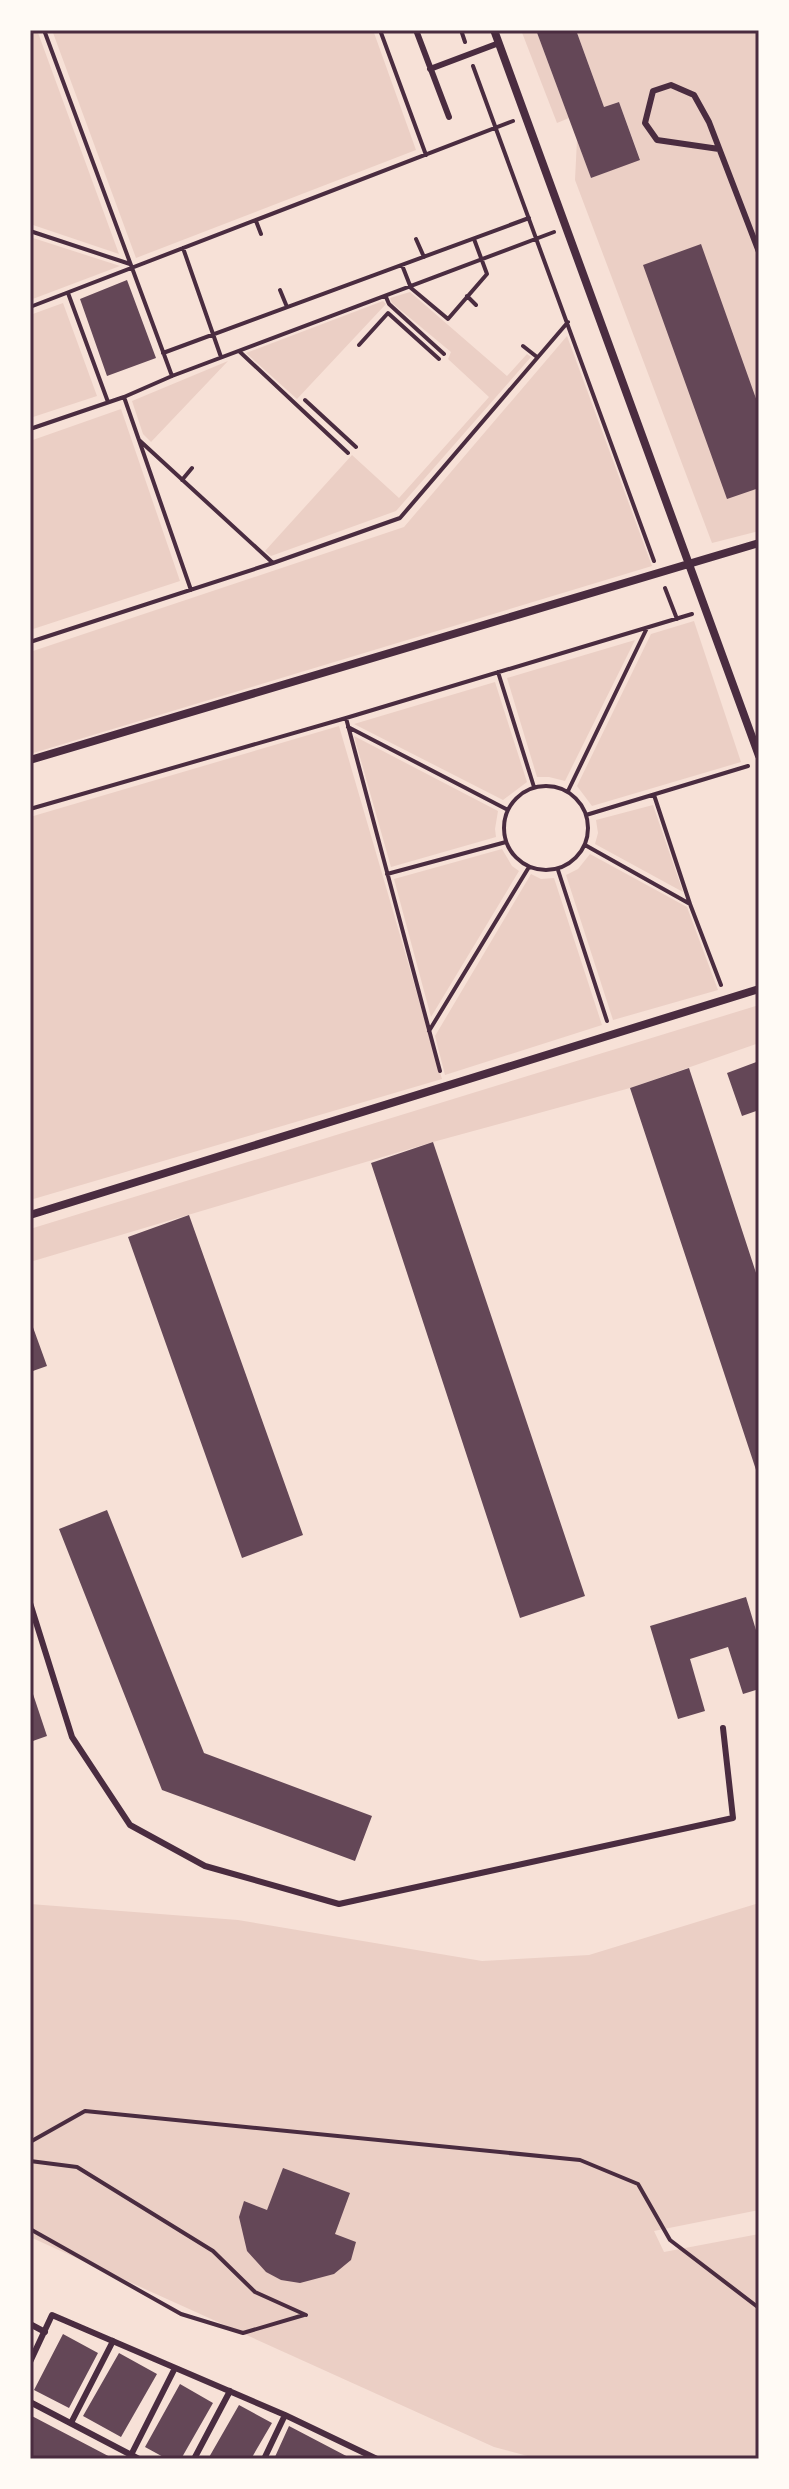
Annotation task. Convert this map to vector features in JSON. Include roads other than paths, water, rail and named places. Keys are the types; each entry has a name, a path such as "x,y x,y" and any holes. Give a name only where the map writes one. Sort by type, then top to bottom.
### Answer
{"street":[{"path":"494,30 759,756"},
{"path":"30,760 759,543"},
{"path":"30,1215 759,989"}],"lane":[{"path":"416,30 449,117"},
{"path":"430,69 499,43"},
{"path":"719,149 657,140 645,123 653,91 671,85 694,95 709,122 759,252"},
{"path":"30,1603 72,1737 130,1825 205,1866 339,1904 733,1818 723,1728"},
{"path":"30,2362 52,2315 285,2415 377,2459"},
{"path":"30,2324 45,2332"},
{"path":"71,2423 113,2341"},
{"path":"131,2455 175,2368"},
{"path":"194,2459 230,2391"},
{"path":"30,2402 139,2459"},
{"path":"264,2459 285,2415"}]}
